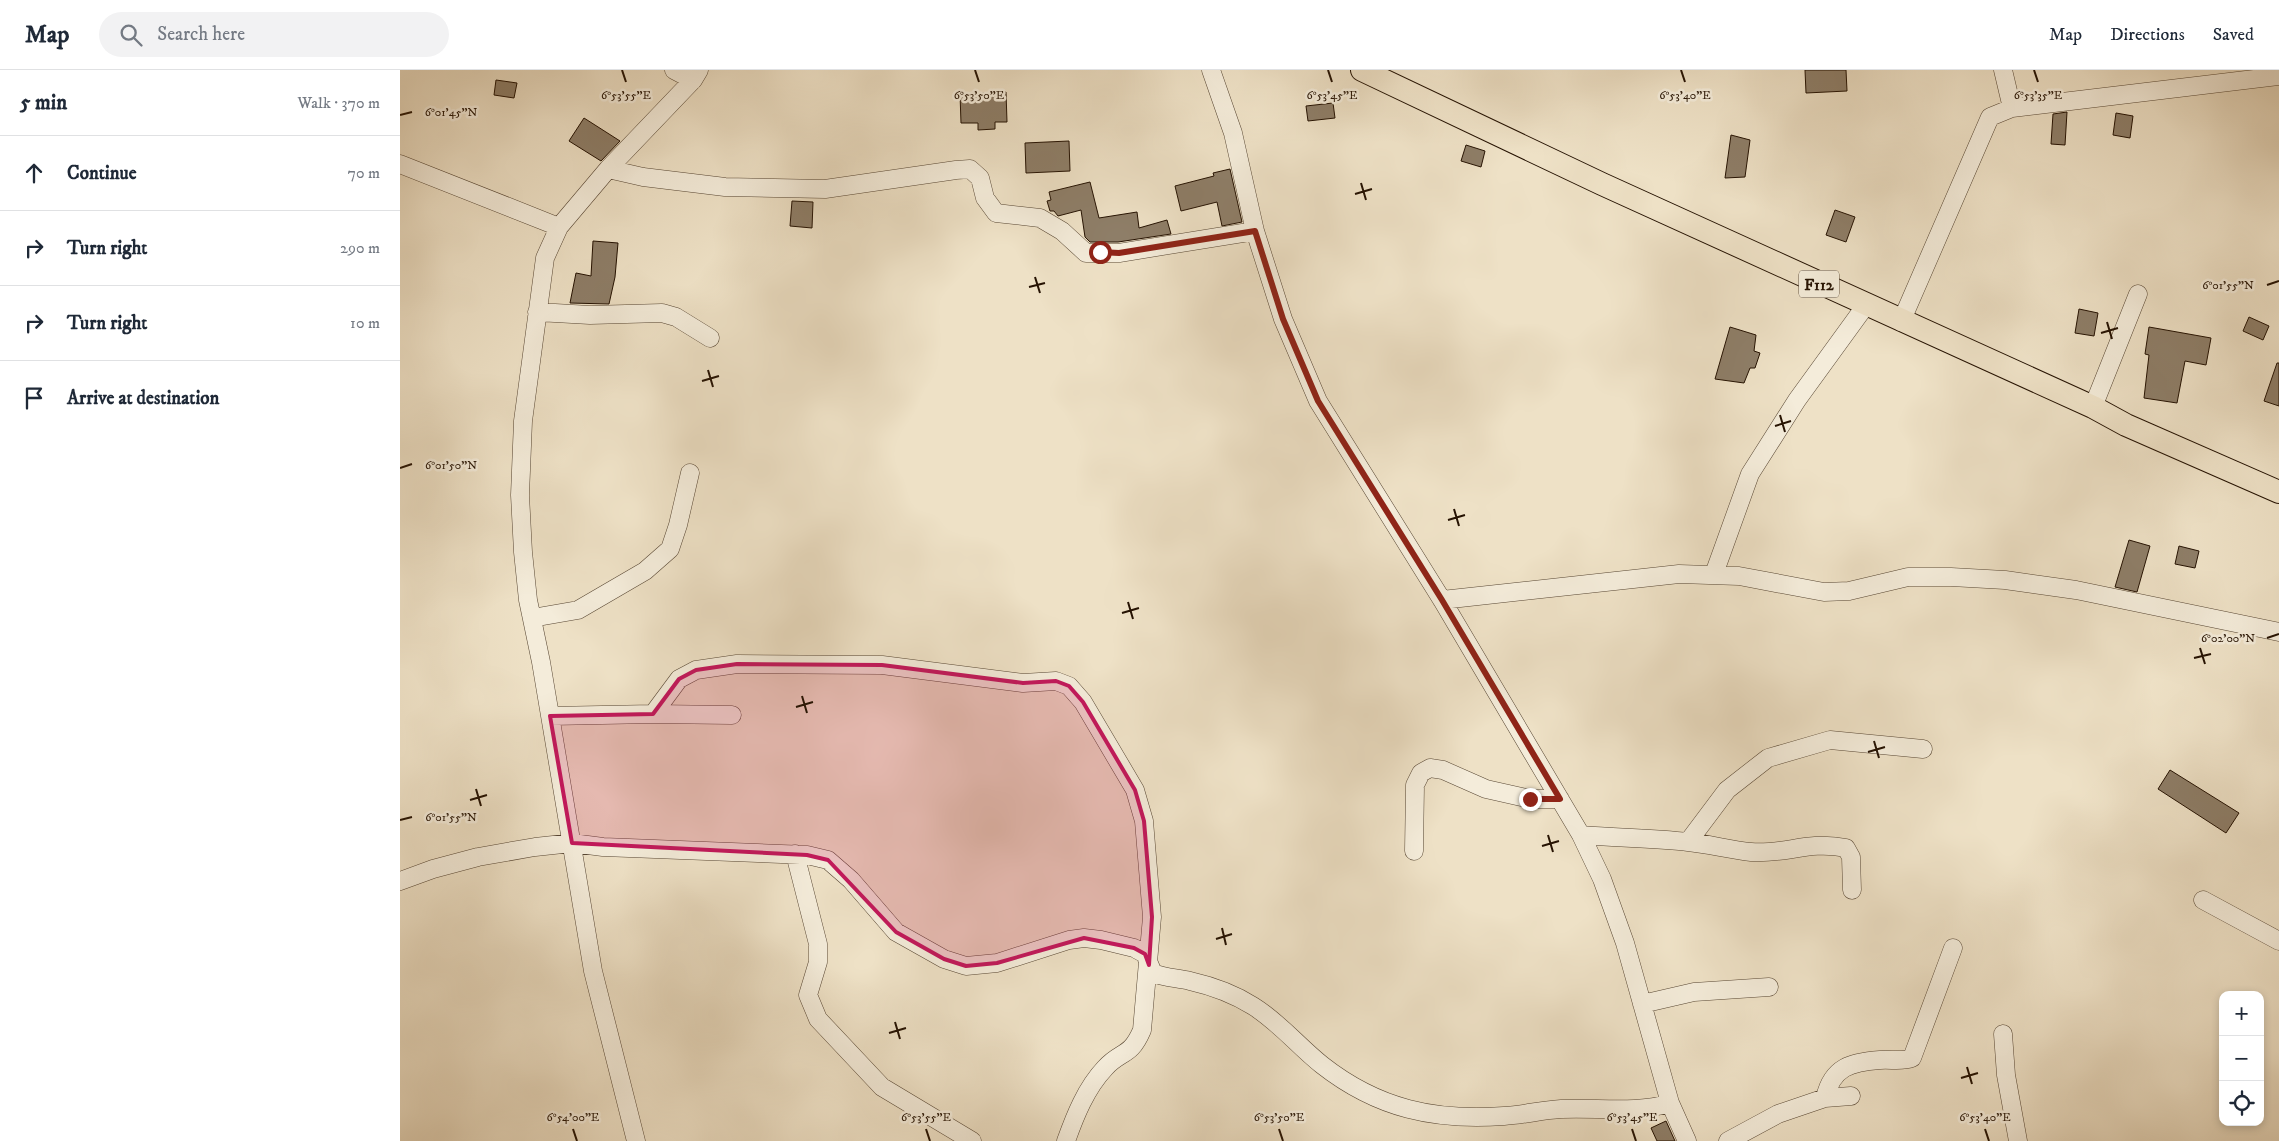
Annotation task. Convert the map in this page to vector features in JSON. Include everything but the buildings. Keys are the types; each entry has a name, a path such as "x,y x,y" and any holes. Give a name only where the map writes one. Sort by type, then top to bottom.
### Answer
{"main road":[{"name":"F112","path":"1362,70 1515,144 1866,306 2093,407 2126,425 2279,492"}],"street":[{"path":"674,70 696,75"},
{"path":"1211,70 1233,133 1255,231 1283,319 1318,401 1442,600 1581,835 1602,879 1625,943 1670,1103 1687,1141"},
{"path":"2003,70 2012,108"},
{"path":"636,1141 593,971 532,618 523,552 520,495 523,421 545,258 559,226 608,169 696,75"},
{"path":"1901,322 1990,117 2012,108 2279,76"},
{"path":"400,164 559,226"},
{"path":"608,169 643,177 725,187 826,189 970,169 980,178 985,198 996,213 1040,218 1062,230 1086,253 1119,253 1255,231"},
{"path":"2093,407 2138,294"},
{"path":"1714,574 1750,474 1797,400 1866,306"},
{"path":"537,312 590,315 662,313 676,317 710,338"},
{"path":"532,618 578,610 645,571 670,549 678,525 690,473"},
{"path":"1442,600 1679,574 1739,576 1824,592 1849,591 1908,576 2005,580 2076,590 2279,632"},
{"path":"653,714 679,679 696,670 737,664 882,665 1023,683 1056,681 1069,686 1083,702 1135,790 1144,821 1152,917 1142,1030 1136,1044 1107,1066 1093,1082 1066,1141"},
{"path":"550,716 732,715"},
{"path":"1688,842 1726,790 1768,758 1830,740 1922,749"},
{"path":"1414,851 1415,785 1421,773 1430,768 1443,770 1486,789 1530,799 1560,799"},
{"path":"1581,835 1688,842 1751,852 1767,852 1808,845 1830,845 1846,848 1851,856 1852,890"},
{"path":"400,881 433,868 478,858 572,843 603,847 795,854 828,860 851,880 896,932 944,959 966,966 997,963 1069,940 1084,938 1134,948 1145,954 1153,973 1213,987 1254,1007 1280,1027 1317,1061 1342,1079 1383,1102 1411,1111 1463,1117 1505,1116 1545,1110 1578,1108 1652,1109 1670,1103"},
{"path":"795,854 818,944 818,962 810,983 808,995 818,1019 882,1087 972,1141"},
{"path":"2203,900 2279,941"},
{"path":"1824,1098 1828,1083 1834,1075 1852,1064 1912,1058 1953,948"},
{"path":"1642,1004 1694,992 1769,988"},
{"path":"2003,1034 2006,1075 2018,1141"},
{"path":"1728,1141 1778,1114 1824,1098 1851,1096"}],"highlighted area":[{"path":"737,664 882,665 1023,683 1056,681 1069,686 1083,702 1135,790 1144,821 1152,917 1149,965 1145,954 1134,948 1084,938 997,963 966,966 944,959 896,932 828,860 807,855 572,843 550,716 653,714 679,679 696,670"}],"route":[{"path":"1100,252 1119,253 1255,231 1283,319 1318,401 1337,435 1442,600 1560,799 1530,799"}]}
